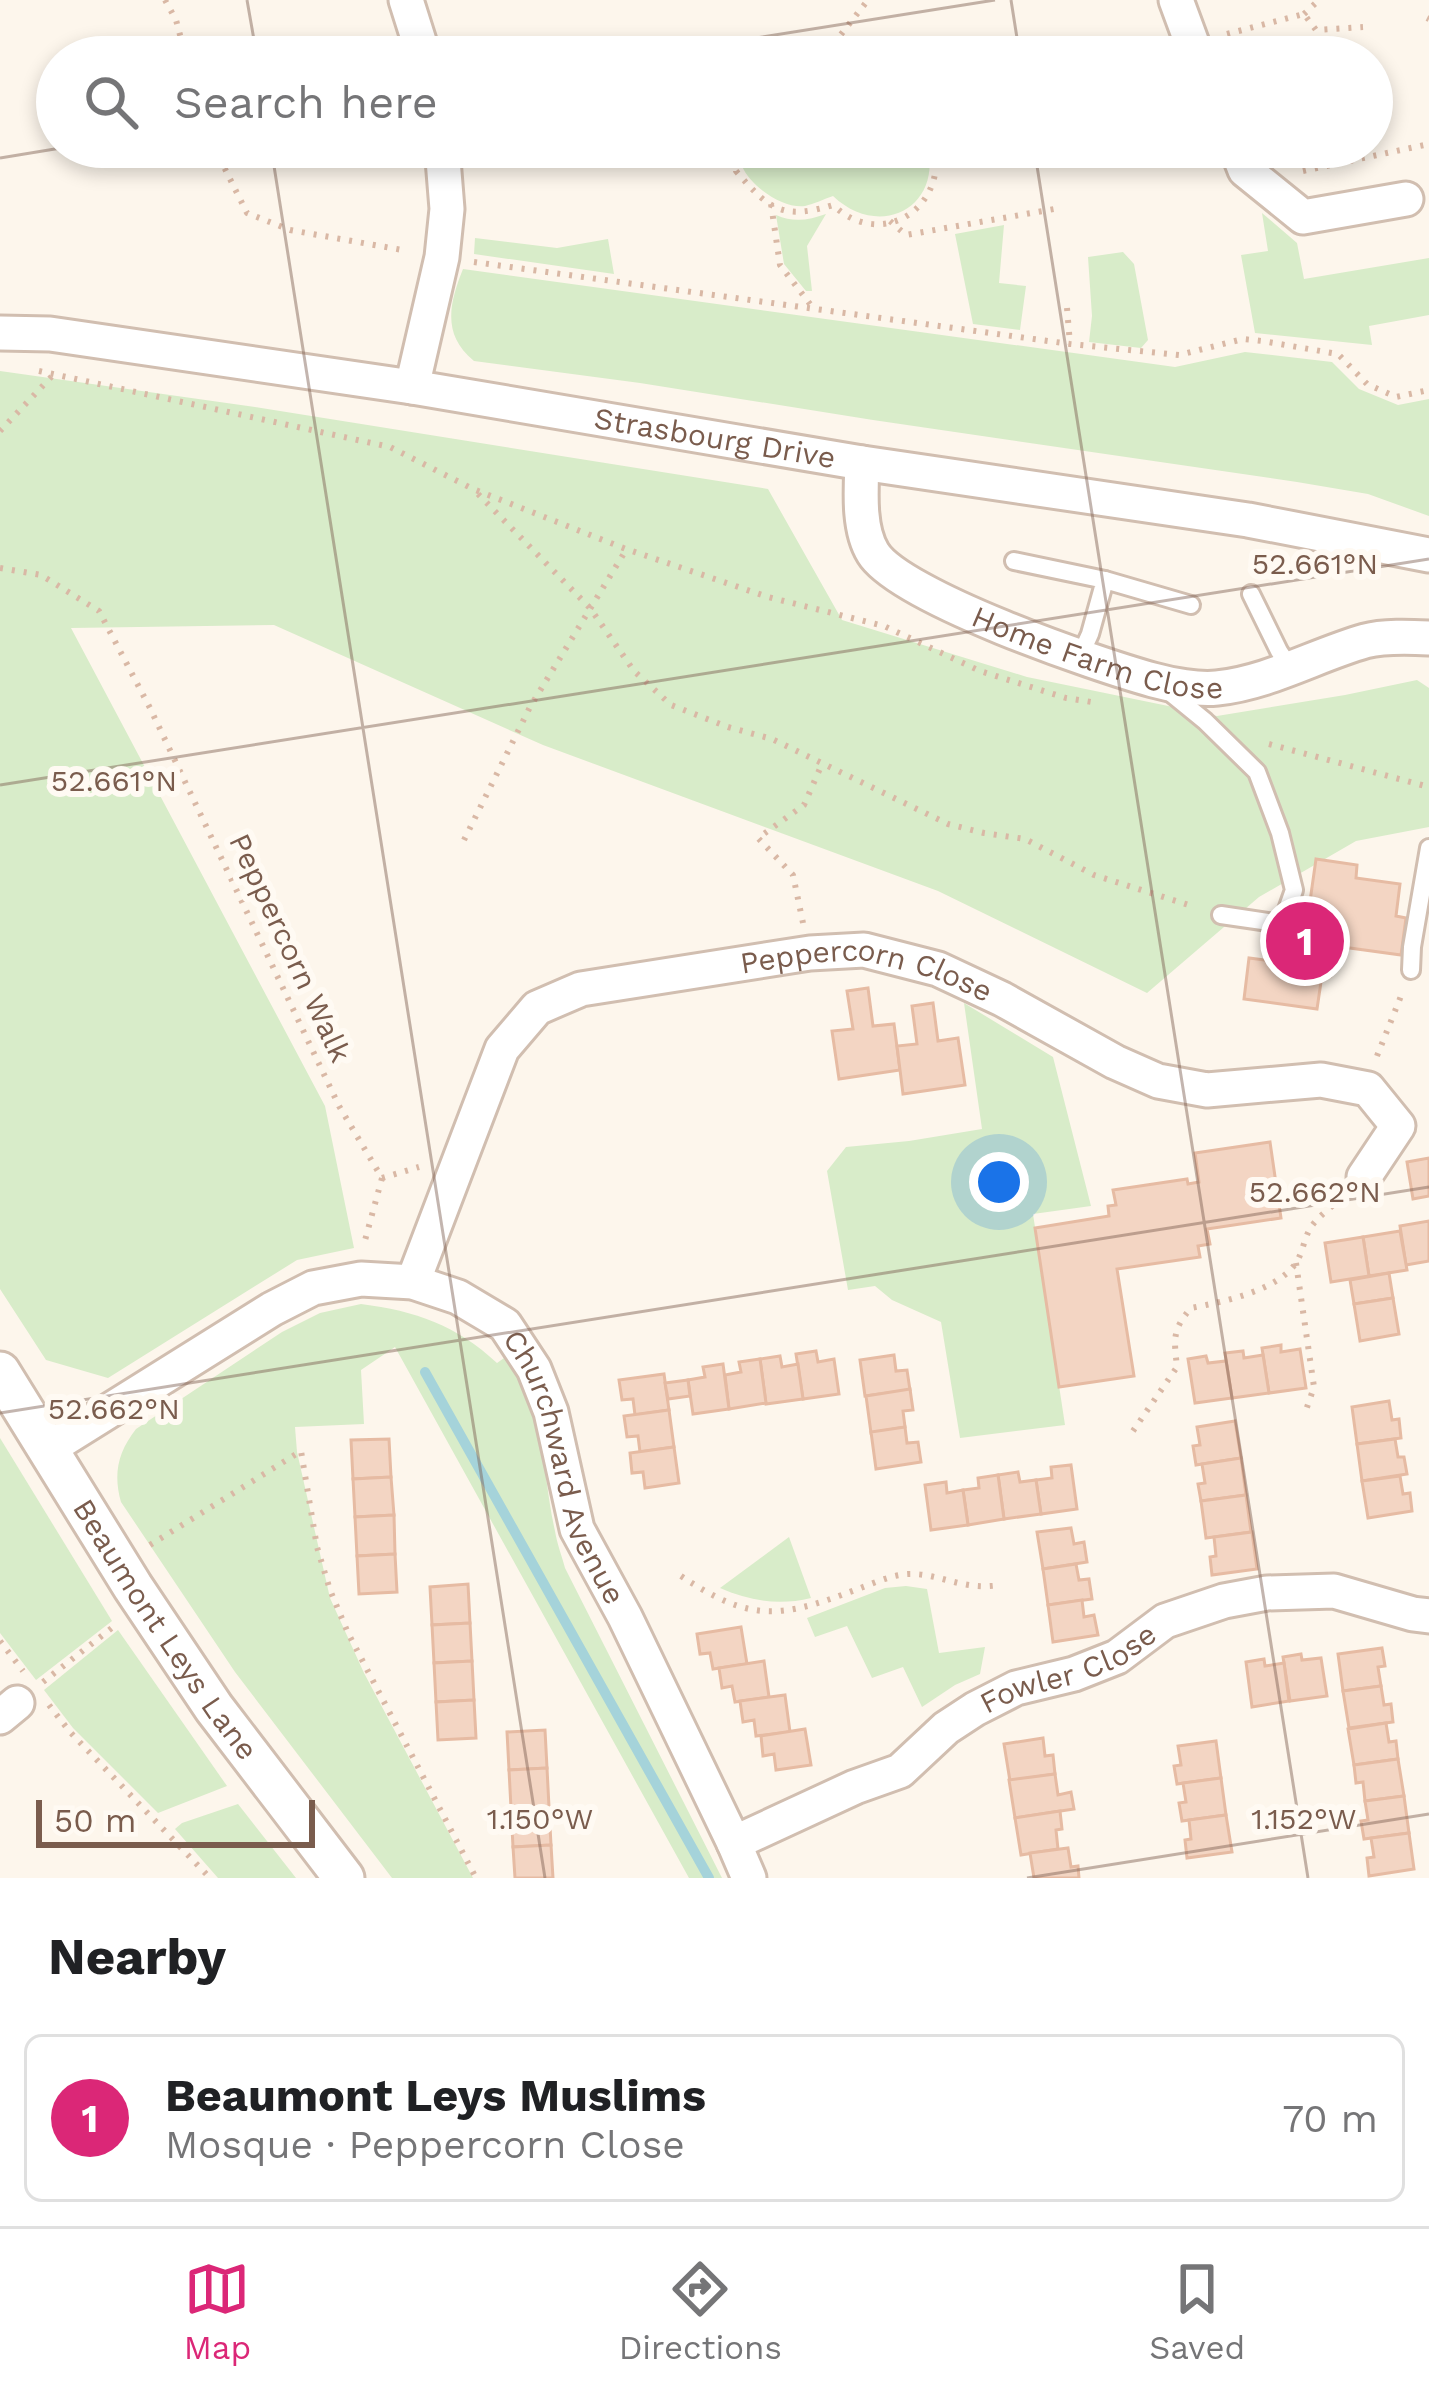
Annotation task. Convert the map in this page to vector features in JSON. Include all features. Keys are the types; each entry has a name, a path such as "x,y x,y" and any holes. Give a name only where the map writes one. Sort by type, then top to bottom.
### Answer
{"street":[{"path":"406,0 417,36"},
{"path":"1176,0 1189,36"},
{"path":"412,387 442,257 447,209 444,168"},
{"path":"1244,168 1303,218 1406,199"},
{"name":"Strasbourg Drive","path":"0,333 50,334 412,387 862,463 1248,520 1429,556"},
{"name":"Home Farm Close","path":"862,463 860,507 872,552 899,579 937,600 1157,682 1215,688 1268,676 1370,640 1429,638"},
{"name":"Peppercorn Close","path":"413,1282 502,1049 537,1008 581,989 810,952 864,950 938,969 1158,1081 1208,1090 1321,1079 1368,1089"},
{"path":"1364,1178 1398,1126 1368,1089"},
{"name":"Churchward Avenue","path":"48,1449 313,1288 361,1279 413,1282 458,1297 505,1325 534,1369 551,1412 577,1529 625,1617 748,1878"},
{"name":"Beaumont Leys Lane","path":"0,1372 214,1708 344,1878"},
{"name":"Fowler Close","path":"734,1843 855,1786 900,1771 975,1708 1016,1688 1117,1657 1165,1621 1224,1601 1267,1593 1334,1591 1429,1616"}],"lane":[{"path":"1014,561 1191,605"},
{"path":"1080,656 1105,580"},
{"path":"1251,594 1290,668"},
{"path":"1157,682 1257,772 1280,833 1294,890 1282,924 1221,914"},
{"path":"1411,970 1429,848"}],"path":[{"path":"165,0 180,36"},
{"path":"840,36 868,0"},
{"path":"1237,36 1304,14 1319,0"},
{"path":"1304,14 1316,29 1363,27"},
{"path":"1393,152 1429,144"},
{"path":"224,168 247,213 290,230 442,257 1070,344 1179,355 1243,339 1262,341 1339,354 1366,384 1396,397 1429,390"},
{"path":"736,168 771,204 789,213 833,205 842,214 878,226 908,216 924,203 937,168"},
{"path":"1258,181 1318,168"},
{"path":"771,204 779,265 814,309"},
{"path":"890,221 906,235 1060,208"},
{"path":"1067,308 1070,344"},
{"path":"33,370 390,447 473,489 626,549 768,597 884,626 997,677 1066,698 1114,706"},
{"path":"0,431 53,375"},
{"path":"473,489 590,608 634,671 671,705 772,739 948,824 1025,839 1094,875 1221,914"},
{"path":"464,840 530,707 626,549"},
{"name":"Peppercorn Walk","path":"0,568 41,575 99,611 150,708 339,1106 382,1178 362,1252 361,1279"},
{"path":"1212,728 1429,788"},
{"path":"810,952 793,875 758,838 804,805 822,764"},
{"path":"1368,1089 1411,970"},
{"path":"1133,1431 1177,1367 1176,1325 1191,1308 1227,1301 1288,1272 1310,1228 1364,1178"},
{"path":"1295,1263 1314,1387 1305,1413"},
{"path":"119,1565 301,1450 317,1547 330,1590 348,1634 476,1878"},
{"path":"681,1576 737,1607 770,1614 798,1610 910,1574 978,1588 1000,1585"},
{"path":"17,1703 143,1603"},
{"path":"0,1641 17,1703 70,1732 210,1878"}],"green space":[{"path":"744,168 929,169 916,202 886,216 851,209 833,196 796,206 778,200"},
{"path":"1262,213 1297,243 1304,279 1429,258 1429,315 1369,326 1372,345 1255,333 1241,255 1268,251"},
{"path":"826,214 807,246 812,291 806,291 784,264 776,215 801,220"},
{"path":"1004,225 999,283 1026,286 1020,330 973,324 955,234"},
{"path":"475,238 557,248 608,239 614,274 474,254"},
{"path":"1123,252 1134,264 1148,340 1141,348 1089,342 1088,257"},
{"path":"463,269 1175,367 1245,352 1332,362 1359,389 1398,405 1429,399 1429,516 1368,494 1297,482 474,361 457,341 451,318"},
{"path":"0,371 768,489 842,620 1027,677 1217,716 1417,680 1429,688 1429,827 1356,841 1259,897 1147,993 938,891 543,745 274,625 71,628 325,1106 354,1248 297,1260 108,1378 46,1360 0,1289"},
{"path":"964,1003 1053,1057 1091,1206 1033,1214 1065,1425 960,1438 941,1322 892,1300 875,1286 848,1290 827,1171 846,1147 982,1129"},
{"path":"361,1304 434,1322 497,1363 507,1356 519,1375 535,1418 565,1568 722,1878 689,1878 395,1347 361,1370 364,1424 295,1427 297,1452 330,1598 364,1673 473,1878 392,1878 235,1672 121,1502 119,1464 136,1429 282,1332 320,1313"},
{"path":"0,1438 112,1621 36,1680 0,1633"},
{"path":"789,1537 811,1598 765,1601 720,1588"},
{"path":"885,1588 927,1589 939,1653 985,1647 980,1674 922,1707 903,1667 872,1678 847,1626 815,1637 807,1618"},
{"path":"118,1630 227,1786 158,1813 73,1728 44,1690"},
{"path":"238,1804 296,1878 218,1878 175,1829"}],"building":[{"path":"1316,859 1357,865 1356,878 1400,884 1396,916 1406,918 1401,955 1335,946 1331,976 1321,982 1317,1009 1244,999 1249,958 1301,965"},
{"path":"868,988 873,1026 894,1024 900,1070 839,1079 832,1031 853,1029 847,991"},
{"path":"933,1003 938,1041 958,1038 965,1085 903,1094 897,1046 917,1044 912,1006"},
{"path":"1270,1142 1281,1218 1207,1229 1210,1244 1198,1246 1200,1257 1117,1269 1134,1376 1059,1387 1035,1228 1109,1216 1108,1206 1116,1205 1113,1190 1187,1179 1188,1184 1199,1182 1195,1153"},
{"path":"1429,1158 1429,1196 1413,1199 1407,1162"},
{"path":"1429,1221 1429,1261 1406,1265 1400,1226"},
{"path":"1400,1231 1407,1270 1369,1276 1363,1237"},
{"path":"1363,1237 1369,1276 1331,1282 1325,1243"},
{"path":"1389,1273 1393,1298 1354,1304 1350,1280"},
{"path":"1393,1298 1399,1334 1360,1341 1354,1304"},
{"path":"1281,1345 1281,1352 1300,1349 1306,1388 1269,1393 1262,1348"},
{"path":"816,1351 818,1362 834,1359 839,1394 803,1399 796,1354"},
{"path":"1243,1351 1244,1358 1263,1355 1269,1393 1232,1398 1225,1353"},
{"path":"894,1355 896,1371 907,1370 910,1390 865,1396 860,1360"},
{"path":"780,1356 782,1367 798,1364 803,1399 766,1404 760,1359"},
{"path":"1206,1356 1208,1363 1226,1361 1232,1398 1195,1403 1188,1359"},
{"path":"760,1359 766,1403 729,1409 725,1375 741,1372 739,1362"},
{"path":"723,1364 729,1409 693,1414 688,1380 705,1377 703,1367"},
{"path":"664,1374 669,1410 635,1415 633,1399 622,1400 619,1380"},
{"path":"688,1380 690,1396 668,1399 665,1383"},
{"path":"910,1389 913,1410 903,1411 905,1427 871,1433 866,1396"},
{"path":"1389,1401 1392,1420 1399,1419 1401,1438 1357,1444 1352,1407"},
{"path":"669,1410 674,1447 640,1452 638,1436 627,1437 624,1416"},
{"path":"1235,1421 1241,1458 1196,1465 1197,1427"},
{"path":"905,1427 907,1443 918,1442 921,1462 876,1469 871,1432"},
{"path":"389,1439 391,1477 353,1479 351,1440"},
{"path":"1395,1439 1407,1474 1362,1481 1357,1444"},
{"path":"674,1447 679,1483 645,1488 643,1472 632,1473 630,1453"},
{"path":"1241,1458 1246,1495 1201,1501 1202,1464"},
{"path":"1071,1465 1077,1509 1041,1514 1036,1480 1052,1478 1051,1467"},
{"path":"1018,1472 1020,1482 1036,1480 1041,1514 1004,1519 998,1475"},
{"path":"998,1475 1004,1519 968,1525 963,1490 979,1488 978,1478"},
{"path":"1400,1476 1403,1494 1410,1493 1412,1511 1368,1518 1362,1481"},
{"path":"391,1477 394,1515 355,1517 353,1479"},
{"path":"946,1482 947,1493 963,1490 968,1525 931,1530 925,1485"},
{"path":"1246,1495 1251,1532 1206,1538 1201,1501"},
{"path":"394,1515 395,1554 357,1556 355,1517"},
{"path":"1071,1528 1074,1544 1084,1542 1087,1562 1043,1569 1037,1532"},
{"path":"1252,1532 1257,1569 1212,1575 1214,1537"},
{"path":"395,1554 397,1592 359,1594 357,1556"},
{"path":"1076,1564 1079,1580 1089,1579 1092,1599 1048,1605 1043,1569"},
{"path":"468,1584 470,1623 432,1625 430,1587"},
{"path":"1082,1600 1084,1617 1094,1615 1098,1635 1053,1642 1048,1605"},
{"path":"470,1623 472,1661 434,1663 432,1625"},
{"path":"741,1627 747,1664 713,1669 710,1653 700,1654 697,1634"},
{"path":"1382,1648 1381,1686 1343,1691 1338,1654"},
{"path":"1301,1654 1302,1660 1321,1658 1327,1696 1290,1701 1283,1657"},
{"path":"1264,1659 1265,1666 1284,1663 1289,1701 1252,1707 1246,1662"},
{"path":"472,1661 474,1700 436,1702 434,1663"},
{"path":"764,1661 769,1697 735,1702 732,1686 722,1688 719,1668"},
{"path":"1381,1686 1384,1705 1391,1704 1393,1722 1349,1728 1343,1691"},
{"path":"785,1695 790,1732 756,1736 754,1720 743,1722 740,1701"},
{"path":"474,1700 476,1738 438,1740 436,1702"},
{"path":"1386,1723 1389,1742 1396,1741 1398,1759 1354,1765 1348,1729"},
{"path":"805,1729 811,1765 776,1770 774,1754 763,1756 761,1736"},
{"path":"545,1730 547,1768 509,1770 507,1732"},
{"path":"1043,1738 1045,1756 1053,1755 1055,1774 1010,1781 1004,1744"},
{"path":"1216,1741 1221,1778 1177,1784 1178,1746"},
{"path":"1398,1759 1404,1796 1365,1801 1363,1782 1356,1783 1354,1765"},
{"path":"547,1768 549,1807 511,1808 509,1770"},
{"path":"1055,1774 1058,1795 1071,1792 1074,1809 1015,1818 1009,1780"},
{"path":"1221,1778 1226,1815 1182,1821 1183,1783"},
{"path":"1404,1796 1409,1833 1364,1839 1365,1801"},
{"path":"549,1807 551,1845 513,1847 511,1808"},
{"path":"1060,1811 1058,1849 1021,1855 1015,1818"},
{"path":"1226,1815 1232,1852 1187,1858 1189,1820"},
{"path":"1409,1833 1414,1869 1369,1876 1367,1858 1374,1857 1371,1838"},
{"path":"551,1845 553,1878 515,1878 513,1847"},
{"path":"1068,1848 1071,1867 1078,1866 1079,1878 1034,1878 1030,1853"}],"waterway":[{"path":"425,1372 709,1878"}],"place":[{"name":"Beaumont Leys Muslims","path":"1305,941"}]}
